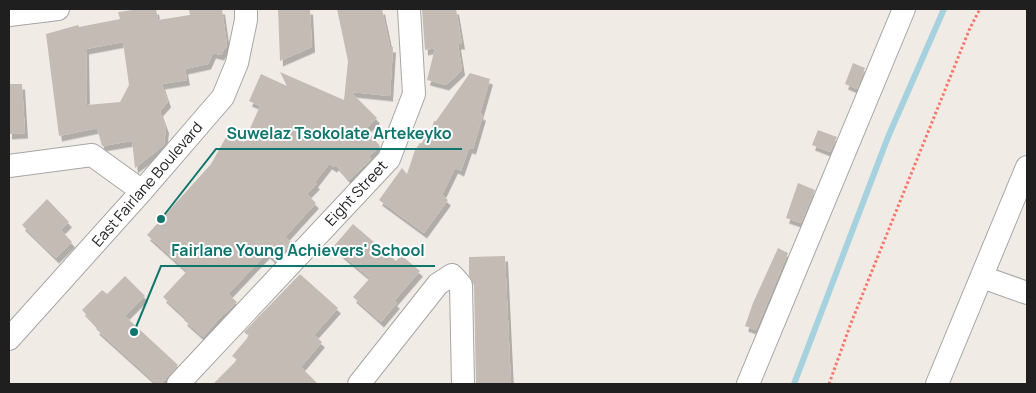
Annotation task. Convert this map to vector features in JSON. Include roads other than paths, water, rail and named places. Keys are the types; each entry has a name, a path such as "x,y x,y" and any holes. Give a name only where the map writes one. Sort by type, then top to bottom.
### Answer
{"street":[{"path":"9,16 58,9"},
{"name":"East Fairlane Boulevard","path":"9,339 224,97 237,63 246,20 246,9"},
{"name":"Eight Street","path":"178,384 389,159 414,94 409,9"},
{"path":"748,384 904,9"},
{"path":"9,166 92,155 142,191"},
{"path":"938,384 1027,167"},
{"path":"359,384 438,284 452,275 461,284 463,384"},
{"path":"982,276 1027,293"}],"waterway":[{"path":"794,384 888,137 944,9"}],"place":[{"name":"Suwelaz Tsokolate Artekeyko","path":"161,219"},
{"name":"Fairlane Young Achievers' School","path":"134,332"}]}
